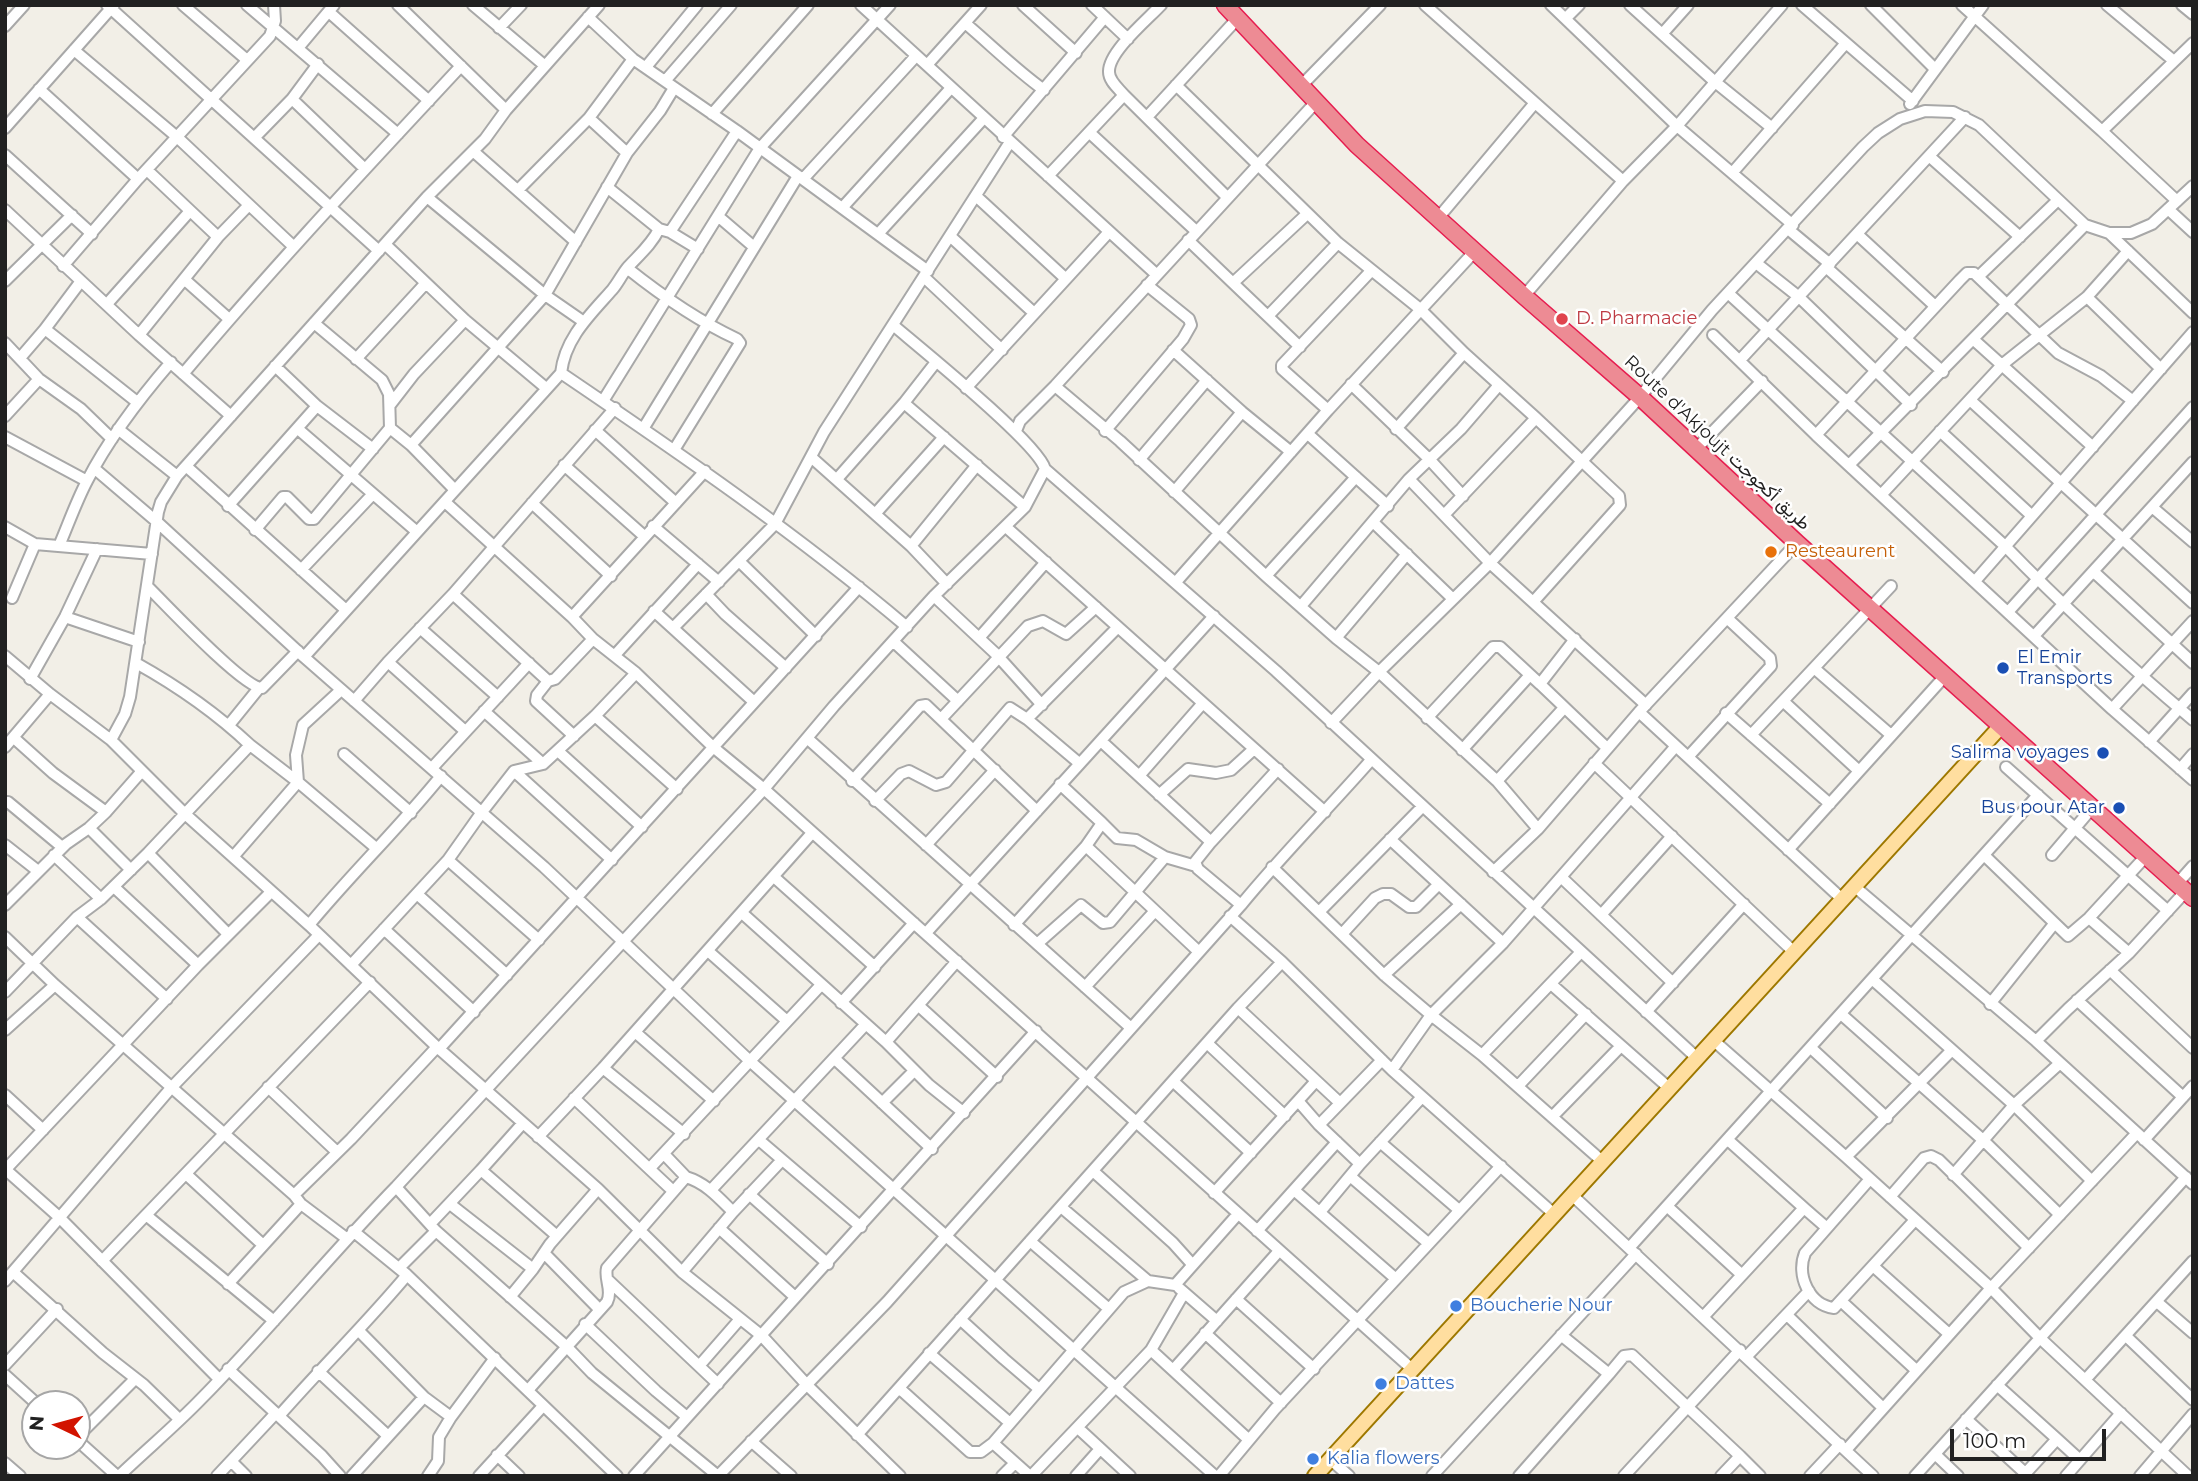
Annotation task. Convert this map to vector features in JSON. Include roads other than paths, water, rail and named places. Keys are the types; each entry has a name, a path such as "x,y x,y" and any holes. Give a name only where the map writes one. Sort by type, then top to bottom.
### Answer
{"highway":[{"name":"Route d'Akjoujt طريق أكجوجت","path":"1225,5 1357,145 1640,397 1797,543 2185,891"}],"main road":[{"path":"1315,1476 2001,726"}],"street":[{"path":"183,5 247,60"},
{"path":"247,5 398,134"},
{"path":"63,265 211,98 270,36 274,5"},
{"path":"398,5 506,110"},
{"path":"499,28 521,5"},
{"path":"111,740 125,715 136,663 156,521 161,502 177,476 427,197 485,139 544,65 599,5"},
{"path":"646,66 697,5"},
{"path":"411,445 545,295 626,153 660,111 669,84 731,5"},
{"path":"712,114 807,5"},
{"path":"861,5 1157,275"},
{"path":"603,401 760,148 890,5"},
{"path":"927,65 981,5"},
{"path":"1023,5 1076,53"},
{"path":"1092,5 1128,39"},
{"path":"1161,5 1114,55 1108,70 1111,80 1227,197"},
{"path":"1301,86 1380,5"},
{"path":"1425,5 1623,181"},
{"path":"1551,5 1676,125 1732,172 1905,339 1943,372"},
{"path":"1566,18 1579,5"},
{"path":"1630,5 1714,81 1772,128"},
{"path":"1662,33 1688,5"},
{"path":"1524,296 1623,181 1782,5"},
{"path":"1802,5 1913,101"},
{"path":"1962,5 2102,131 2173,205 2193,232"},
{"path":"1900,119 1983,5"},
{"path":"2107,5 2174,61"},
{"path":"2182,5 2193,14"},
{"path":"5,128 110,6 330,207 382,247 546,388"},
{"path":"476,6 544,65"},
{"path":"5,26 19,7"},
{"path":"1876,7 1936,69"},
{"path":"298,48 331,8 429,101"},
{"path":"673,628 775,524 824,432 976,196 1007,139 1105,17"},
{"path":"588,18 633,59 878,234 926,274 1002,350"},
{"path":"1147,117 1237,19"},
{"path":"965,23 1044,90"},
{"path":"1732,172 1846,43"},
{"path":"2102,131 2193,43"},
{"path":"74,50 177,137 294,247"},
{"path":"643,429 754,247 801,177 916,56"},
{"path":"518,190 589,118 633,59"},
{"path":"254,138 292,99 318,64"},
{"path":"183,374 330,207 461,66"},
{"path":"1176,85 1338,243 1420,309 1619,496 1620,505 1534,601"},
{"path":"842,208 951,88"},
{"path":"39,89 138,179"},
{"path":"1048,176 1124,95"},
{"path":"292,99 365,169"},
{"path":"1016,431 1020,421 1316,102"},
{"path":"1439,217 1534,104"},
{"path":"5,107 16,115"},
{"path":"1331,723 1490,563 1640,397 1728,293 1863,147 1878,133 1900,119 1925,111 1952,112 1965,117 1979,125 2085,225 2099,231 2131,233 2142,229 2152,224 2193,186"},
{"path":"1740,360 1965,117"},
{"path":"589,118 626,153"},
{"path":"878,234 984,118"},
{"path":"229,724 259,688 301,654 345,610 561,373 566,347 584,322 614,288 627,268 655,237 665,230 737,131"},
{"path":"1090,133 1300,347"},
{"path":"472,151 576,242"},
{"path":"5,155 92,234"},
{"path":"1929,156 2020,237"},
{"path":"147,170 218,237"},
{"path":"607,187 665,230 698,249"},
{"path":"976,196 1066,279"},
{"path":"427,197 545,295 584,322"},
{"path":"1979,276 2058,200"},
{"path":"139,335 218,237 249,205"},
{"path":"5,210 139,335 231,416"},
{"path":"107,304 190,211"},
{"path":"1234,282 1307,214"},
{"path":"5,281 72,215"},
{"path":"719,217 754,247"},
{"path":"1849,466 2085,225"},
{"path":"966,388 1109,232"},
{"path":"2109,233 2193,313"},
{"path":"1857,234 1935,306"},
{"path":"950,236 1034,313"},
{"path":"1268,316 1338,243"},
{"path":"1176,582 1351,384 1475,251"},
{"path":"1881,495 2004,364 2087,297 2128,251"},
{"path":"1756,263 1799,297 1911,404"},
{"path":"627,268 667,300 740,343 674,450"},
{"path":"1328,410 1282,369 1283,363 1371,271"},
{"path":"1816,435 1935,306 1967,273 1974,272 2058,353 2101,376 2133,401"},
{"path":"184,279 229,319"},
{"path":"20,358 81,281"},
{"path":"356,359 425,284"},
{"path":"1105,431 1186,334 1190,321 1147,285"},
{"path":"1728,293 2193,720"},
{"path":"2087,297 2161,369"},
{"path":"390,405 414,374 465,320"},
{"path":"255,530 283,497 309,519 314,519 390,428 389,394 382,380 314,323"},
{"path":"893,324 1016,431 1043,461 1045,468 1214,616 1697,1058"},
{"path":"44,329 137,402"},
{"path":"1976,580 2193,332"},
{"path":"1713,335 1849,466 1976,580 2112,709 2193,780"},
{"path":"1974,340 2004,364 2093,447"},
{"path":"5,343 39,379 177,476"},
{"path":"1173,350 1291,452"},
{"path":"1396,429 1464,353"},
{"path":"59,546 87,481 115,434 137,402 171,362"},
{"path":"837,479 936,362"},
{"path":"275,366 317,406 373,449"},
{"path":"561,373 705,471 859,587 906,627"},
{"path":"5,416 39,379"},
{"path":"1139,460 1207,380"},
{"path":"1696,449 1762,381"},
{"path":"1351,384 1429,459 1463,496"},
{"path":"1301,606 1409,480 1461,429 1499,385"},
{"path":"1055,386 1120,442 1219,535 1336,638 1379,672 1497,781 1538,829"},
{"path":"1969,400 2193,603"},
{"path":"904,403 1024,507"},
{"path":"228,506 317,406"},
{"path":"2008,612 2193,407"},
{"path":"354,701 453,594 615,408"},
{"path":"1174,492 1242,412"},
{"path":"1445,514 1536,418"},
{"path":"390,428 411,445 454,490"},
{"path":"298,429 416,531"},
{"path":"595,430 676,503"},
{"path":"1940,431 2032,516"},
{"path":"1308,434 1388,506"},
{"path":"5,437 87,481"},
{"path":"875,514 943,437"},
{"path":"811,457 911,546 947,584"},
{"path":"2034,636 2152,507 2188,475 2193,462"},
{"path":"564,465 644,536"},
{"path":"186,466 345,610"},
{"path":"911,546 977,466"},
{"path":"95,468 341,690 482,811 751,1062 1217,1476 1281,1403 1501,1166"},
{"path":"91,1452 118,1476 219,1379 350,1234 396,1188 484,1089 764,789 934,596 1006,527 1024,507 1045,468"},
{"path":"572,617 705,471"},
{"path":"1266,576 1356,477"},
{"path":"1409,480 1490,563 1575,639 1676,746 1842,900"},
{"path":"301,570 372,495"},
{"path":"445,502 593,639 636,673 713,747 926,933 1412,1369"},
{"path":"532,503 611,576"},
{"path":"2152,507 2193,542"},
{"path":"1373,522 1453,599"},
{"path":"653,526 719,582"},
{"path":"5,527 35,544 152,554"},
{"path":"1006,527 1325,812"},
{"path":"1493,872 1538,829 1643,708 1797,543"},
{"path":"12,598 35,544"},
{"path":"30,678 65,617 97,549"},
{"path":"1336,638 1407,554"},
{"path":"740,562 816,636"},
{"path":"979,638 1046,562"},
{"path":"615,655 698,564"},
{"path":"2094,572 2193,663"},
{"path":"1751,735 1891,586"},
{"path":"148,587 231,667 259,688"},
{"path":"228,1283 263,1245 337,1152 474,1012 859,587"},
{"path":"453,594 548,681"},
{"path":"706,594 786,668"},
{"path":"934,596 1000,658 1042,705"},
{"path":"941,719 1025,628 1032,623 1048,622 1066,634 1096,607"},
{"path":"654,611 753,701"},
{"path":"926,933 1214,616"},
{"path":"65,617 139,642"},
{"path":"1688,757 1772,663 1727,618"},
{"path":"2112,709 2193,621"},
{"path":"1027,719 1118,627"},
{"path":"420,628 498,697"},
{"path":"574,736 536,701 537,695 548,681 555,679 593,639"},
{"path":"1540,684 1575,639"},
{"path":"894,642 958,701"},
{"path":"1427,718 1493,647 1500,648 1607,748"},
{"path":"5,656 111,740 184,813 309,925 438,1048 598,1189 682,1272 762,1336 807,1385 900,1476"},
{"path":"388,662 466,731"},
{"path":"136,663 182,688 229,724 250,745 376,848"},
{"path":"432,768 529,663"},
{"path":"1814,668 1891,735"},
{"path":"351,965 448,860 514,771 544,764 636,673"},
{"path":"1462,750 1530,675"},
{"path":"1788,850 1945,676"},
{"path":"233,858 298,782 296,755 303,725 341,690"},
{"path":"2149,742 2193,693"},
{"path":"5,747 50,694"},
{"path":"1783,701 1859,771"},
{"path":"1139,776 1203,703"},
{"path":"852,781 920,706 926,705 1037,811"},
{"path":"875,801 901,774 909,771 936,785 943,783 1012,708 1079,763"},
{"path":"1497,781 1564,708"},
{"path":"484,711 544,764"},
{"path":"1726,713 1830,804"},
{"path":"595,716 677,789"},
{"path":"14,738 52,772 106,812"},
{"path":"807,738 1131,1028"},
{"path":"1101,741 1211,842"},
{"path":"5,992 77,917 101,899 148,853 250,745"},
{"path":"1392,1070 1431,1015 1503,943 1676,746"},
{"path":"1159,794 1188,769 1216,773 1231,770 1254,749"},
{"path":"558,751 642,827"},
{"path":"344,754 411,813"},
{"path":"2180,769 2193,754"},
{"path":"396,1188 433,1227 567,1347 592,1373 718,1476 947,1237 1272,867 1371,760"},
{"path":"1594,763 1794,952"},
{"path":"2006,767 2168,911"},
{"path":"1196,866 1196,860 1211,842 1278,769"},
{"path":"926,845 995,770"},
{"path":"5,905 58,851 106,812 142,771"},
{"path":"514,771 612,860"},
{"path":"309,925 441,776"},
{"path":"1060,784 1117,838 1136,841 1165,857 1196,866 1241,905"},
{"path":"1432,1476 1561,1335 1668,1207 2038,795"},
{"path":"8,803 58,851 101,899"},
{"path":"1319,912 1422,807"},
{"path":"2052,855 2092,808"},
{"path":"1014,925 1086,846 1102,823"},
{"path":"89,828 131,870"},
{"path":"538,1136 603,1068 812,833"},
{"path":"1601,915 1672,836"},
{"path":"1390,839 1503,943"},
{"path":"5,845 38,871"},
{"path":"1086,846 1199,951"},
{"path":"148,853 229,934"},
{"path":"1985,856 2068,936 2089,918 2146,856"},
{"path":"1037,944 1079,906 1083,905 1103,923 1107,923 1165,857"},
{"path":"448,860 539,940"},
{"path":"2036,1041 2129,953 2168,911 2185,891 2193,866"},
{"path":"1272,867 1384,975 1482,1055 1602,1161"},
{"path":"774,877 875,967"},
{"path":"1561,877 1673,983"},
{"path":"1342,934 1380,895 1391,894 1409,907 1416,907 1438,884"},
{"path":"1854,886 2036,1041 2191,1181 1997,1385 1915,1476"},
{"path":"114,887 198,965"},
{"path":"219,1379 59,1217 7,1173 43,1130 198,965 271,892"},
{"path":"417,894 507,975"},
{"path":"1384,975 1461,904"},
{"path":"1646,1012 1744,904"},
{"path":"1085,988 1155,911"},
{"path":"742,913 886,1042 914,1071 964,1113"},
{"path":"1230,916 1282,962 1392,1070 1555,1214"},
{"path":"77,917 167,999"},
{"path":"2089,918 2129,953"},
{"path":"841,1003 914,923"},
{"path":"1990,1004 2054,925"},
{"path":"384,929 474,1012"},
{"path":"179,1419 57,1309 9,1276 171,1088 318,936"},
{"path":"5,937 55,985 297,1199 403,1272 529,1389 543,1406 617,1476"},
{"path":"708,951 787,1021"},
{"path":"1482,1055 1581,953"},
{"path":"886,1042 957,961"},
{"path":"857,1435 1282,962"},
{"path":"2110,970 2193,1048"},
{"path":"1872,979 2014,1105 2092,1181"},
{"path":"102,1261 370,982"},
{"path":"1552,984 1669,1088"},
{"path":"5,1030 55,985"},
{"path":"650,1168 821,985"},
{"path":"2077,1000 2183,1097"},
{"path":"919,1006 997,1077"},
{"path":"1238,1008 1340,1103"},
{"path":"1518,1086 1586,1014"},
{"path":"1841,1014 1983,1140 2060,1215"},
{"path":"711,1190 866,1024"},
{"path":"634,1476 1036,1031"},
{"path":"635,1032 714,1101"},
{"path":"1713,1040 1990,1288 2188,1476"},
{"path":"1207,1043 1285,1116"},
{"path":"1552,1117 1622,1046"},
{"path":"1811,1048 1887,1118"},
{"path":"1846,1157 1952,1050"},
{"path":"835,1059 932,1149"},
{"path":"1319,1125 1382,1060"},
{"path":"1953,1174 2014,1105 2059,1064"},
{"path":"603,1068 684,1134"},
{"path":"882,1102 914,1071"},
{"path":"1214,1193 1316,1081"},
{"path":"1174,1082 1251,1153"},
{"path":"1810,1476 1882,1407 2092,1181 2193,1086"},
{"path":"268,1087 337,1152"},
{"path":"5,1095 43,1130"},
{"path":"1321,1212 1360,1164 1422,1097"},
{"path":"574,1098 673,1191"},
{"path":"1299,1102 1360,1164"},
{"path":"217,1476 359,1331 450,1204 523,1123"},
{"path":"759,1140 861,1227"},
{"path":"1728,1140 1827,1228"},
{"path":"1257,1231 1337,1142"},
{"path":"1380,1142 1459,1210"},
{"path":"664,1154 686,1177 697,1180 711,1190 733,1212"},
{"path":"1890,1197 1924,1157 1931,1156 1939,1160 2029,1248"},
{"path":"682,1272 782,1160"},
{"path":"481,1170 557,1236"},
{"path":"1093,1171 1173,1243 1191,1263"},
{"path":"186,1174 263,1245"},
{"path":"1350,1176 1428,1244"},
{"path":"529,1389 610,1297 607,1268 686,1177"},
{"path":"1870,1179 1805,1253 1800,1265 1809,1292 1824,1306 1834,1308 1915,1220"},
{"path":"510,1297 598,1189"},
{"path":"1294,1190 1396,1279"},
{"path":"749,1194 828,1264"},
{"path":"1572,1195 1704,1315 1873,1476"},
{"path":"450,1204 533,1269"},
{"path":"1061,1207 1148,1281"},
{"path":"1668,1207 1742,1275"},
{"path":"1704,1315 1804,1208"},
{"path":"1175,1284 1191,1263 1238,1214"},
{"path":"146,1215 274,1321"},
{"path":"719,1228 795,1297"},
{"path":"1030,1241 1109,1309"},
{"path":"1173,1370 1279,1251"},
{"path":"544,1253 599,1309"},
{"path":"1873,1266 1949,1334"},
{"path":"2085,1380 2191,1267"},
{"path":"608,1280 718,1384"},
{"path":"899,1388 970,1452 981,1452 993,1443 1127,1289 1148,1281 1175,1284 1217,1321"},
{"path":"1624,1476 1688,1407 1809,1292"},
{"path":"993,1443 1030,1476 1151,1350 1184,1293"},
{"path":"1236,1299 1314,1368"},
{"path":"1841,1301 1916,1370"},
{"path":"2157,1302 2193,1333"},
{"path":"5,1365 57,1309"},
{"path":"1787,1315 1882,1407"},
{"path":"698,1366 740,1319"},
{"path":"960,1319 1040,1389"},
{"path":"585,1324 687,1417"},
{"path":"359,1331 424,1397 451,1417"},
{"path":"1206,1333 1281,1403"},
{"path":"1561,1335 1609,1374"},
{"path":"2126,1336 2193,1400"},
{"path":"1151,1350 1249,1440"},
{"path":"929,1353 1010,1423"},
{"path":"1519,1476 1624,1356 1632,1355 1760,1476"},
{"path":"429,1475 438,1461 439,1437 495,1358"},
{"path":"228,1369 340,1476"},
{"path":"318,1371 388,1436"},
{"path":"5,1375 22,1390"},
{"path":"91,1425 135,1379"},
{"path":"1997,1385 2080,1460"},
{"path":"352,1476 424,1397"},
{"path":"479,1476 543,1406"},
{"path":"2066,1476 2121,1413"},
{"path":"2140,1476 2193,1415"},
{"path":"1966,1419 2024,1474 2057,1439"},
{"path":"1078,1427 1130,1476"},
{"path":"751,1441 791,1476"},
{"path":"1076,1476 1100,1449"},
{"path":"1935,1454 1958,1476"},
{"path":"497,1455 519,1476"},
{"path":"1721,1476 1740,1456"},
{"path":"1330,1459 1349,1476"},
{"path":"230,1461 246,1476"},
{"path":"5,1463 20,1476"},
{"path":"1002,1476 1015,1463"}],"place":[{"name":"D. Pharmacie","path":"1562,319"},
{"name":"Resteaurent","path":"1771,552"},
{"name":"El Emir Transports","path":"2003,668"},
{"name":"Salima voyages","path":"2103,753"},
{"name":"Bus pour Atar","path":"2119,808"},
{"name":"Boucherie Nour","path":"1456,1306"},
{"name":"Dattes","path":"1381,1384"},
{"name":"Kalia flowers","path":"1313,1459"}]}
